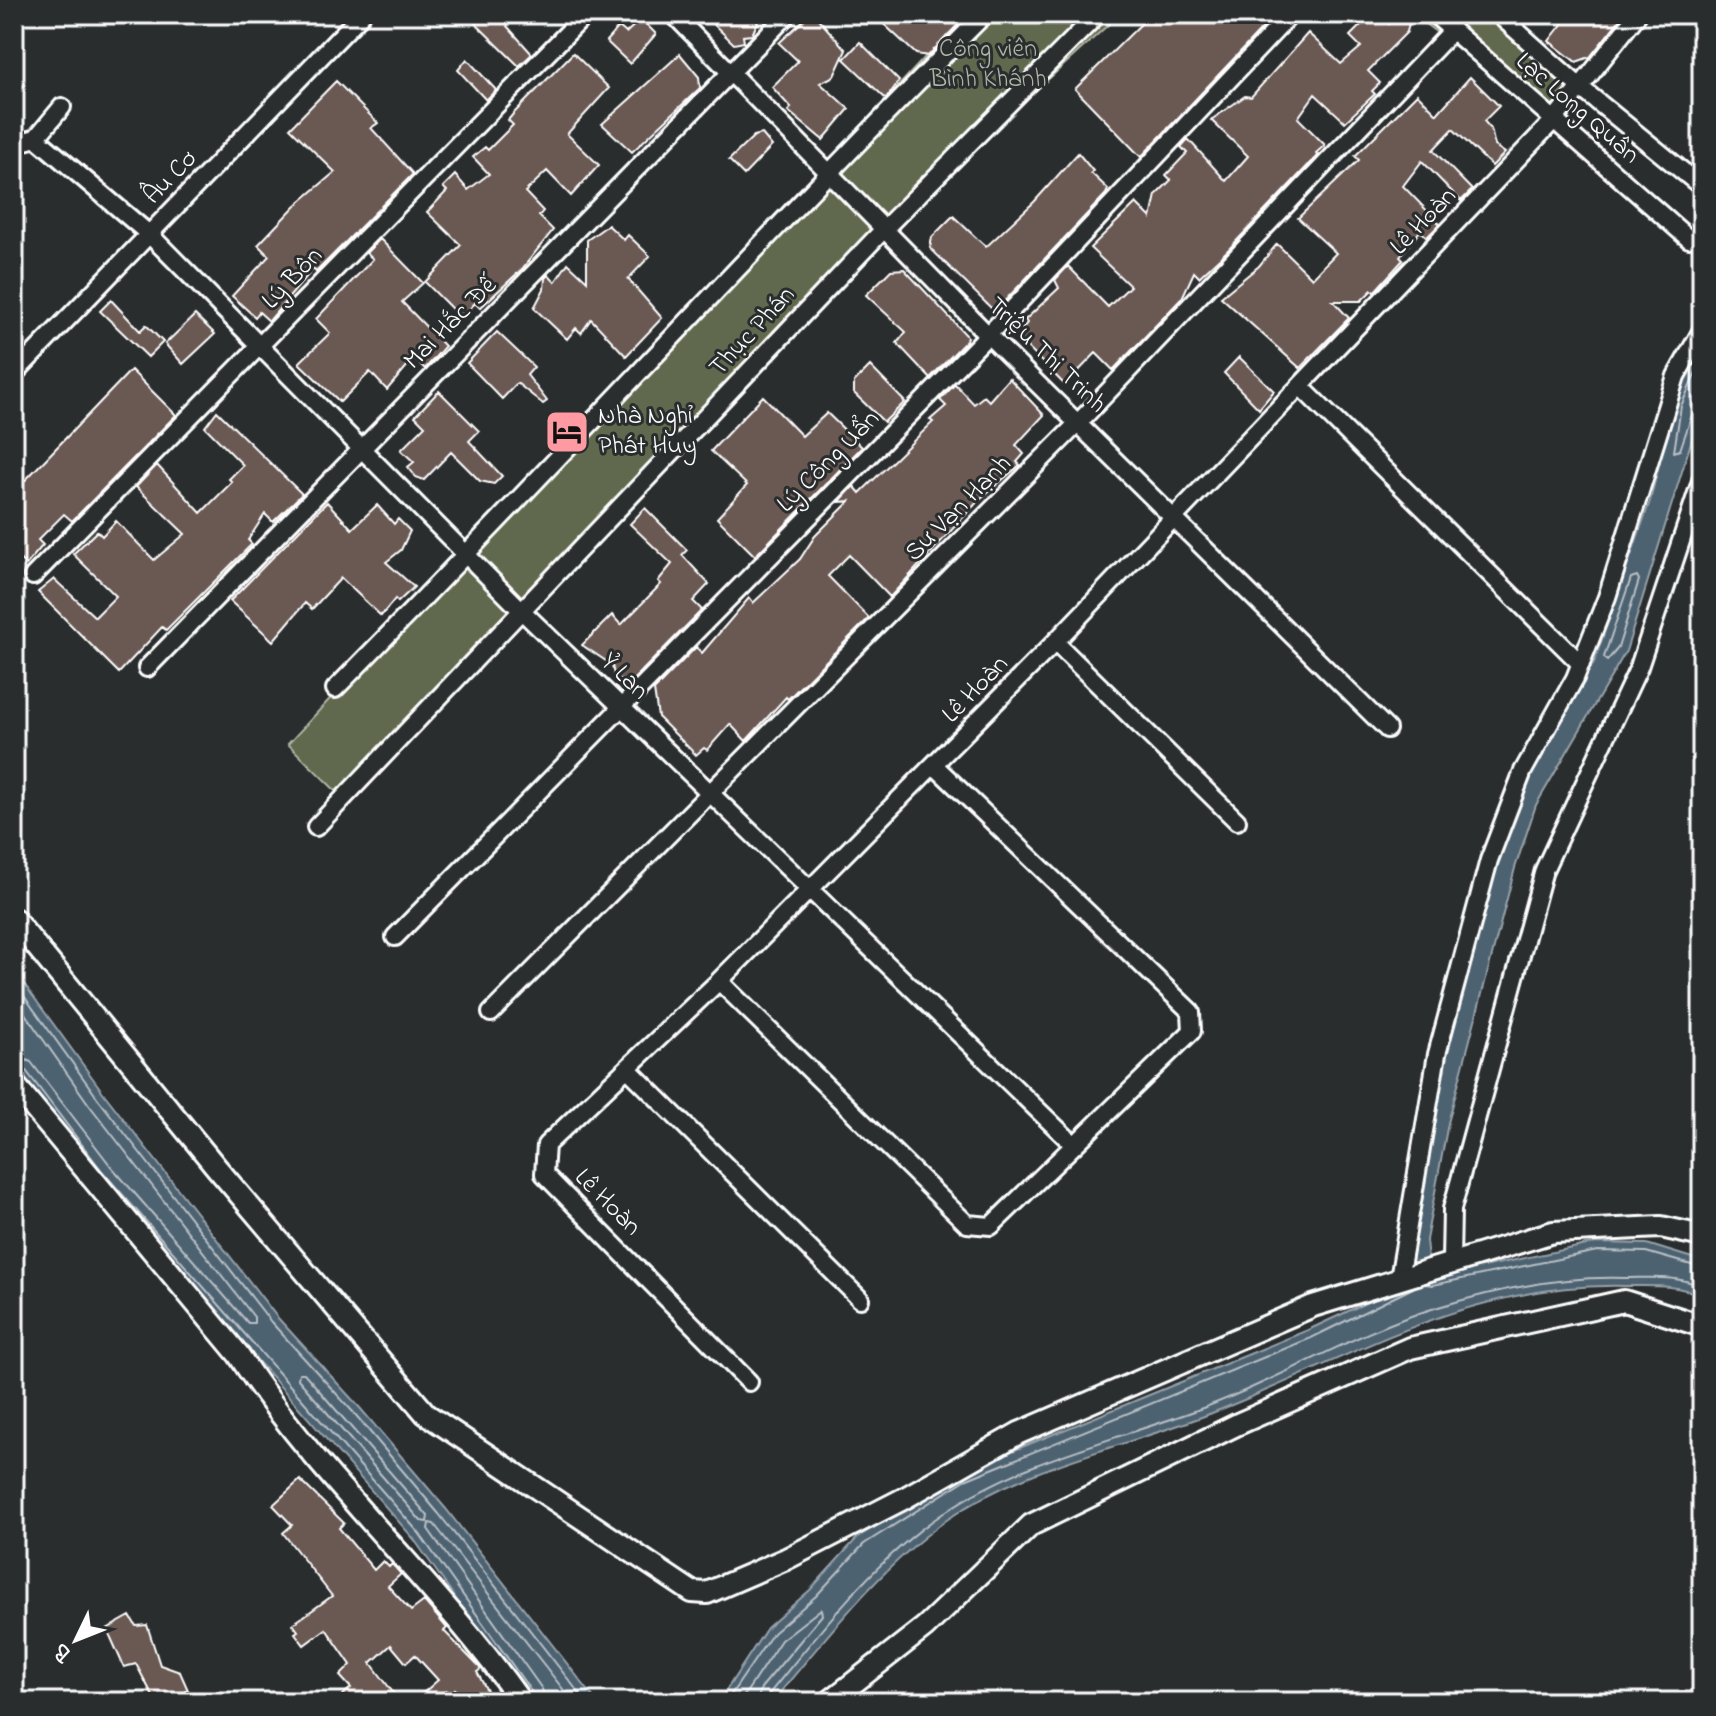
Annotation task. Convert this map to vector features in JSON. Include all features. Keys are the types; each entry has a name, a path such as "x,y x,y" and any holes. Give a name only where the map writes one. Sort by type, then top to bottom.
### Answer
{"street":[{"name":"Âu Cơ","path":"14,374 362,14"},
{"name":"Lý Bôn","path":"33,576 586,14"},
{"name":"Triệu Thị Trinh","path":"673,14 886,227 988,335 1176,517 1387,729"},
{"name":"Mai Hắc Đế","path":"147,668 788,14"},
{"path":"335,689 468,555 829,170 985,14"},
{"name":"Thục Phán","path":"316,827 886,227 1098,14"},
{"name":"Lý Công Uẩn","path":"395,937 988,335 1291,14"},
{"name":"Lạc Long Quân","path":"1434,14 1689,239"},
{"name":"Lạc Long Quân","path":"1498,14 1582,89 1702,187"},
{"name":"Lê Hoàn","path":"749,1382 544,1174 546,1145 719,981 809,887 935,766 1176,517 1554,120 1582,89 1638,14"},
{"name":"Sư Vạn Hạnh","path":"491,1013 1079,422 1453,30"},
{"path":"14,144 36,138 62,107"},
{"name":"Ỷ Lan","path":"36,138 150,235 522,611 1074,1145"},
{"path":"1402,1278 1437,1054 1489,860 1511,798 1581,664 1607,597 1676,376 1702,330"},
{"path":"1301,387 1581,664"},
{"path":"1444,1264 1452,1209 1544,870 1639,667 1702,478"},
{"path":"1055,642 1237,821"},
{"path":"719,981 967,1224 991,1226 1192,1031 1191,1012 935,766"},
{"path":"14,919 217,1168 426,1414 692,1592 707,1593 786,1559 903,1499 1019,1433 1164,1367 1313,1306 1553,1232 1661,1227 1702,1236"},
{"path":"628,1069 860,1299"},
{"path":"14,1084 218,1330 317,1459 443,1602 521,1702"},
{"path":"829,1702 925,1627 1031,1525 1238,1424 1410,1348 1624,1301 1702,1326"}],"green space":[{"name":"Công viên Bình Khánh","path":"965,14 1120,14 886,227 342,797 288,744"},
{"path":"1412,14 1502,14 1582,89 1554,120"}],"water":[{"path":"1702,340 1702,407 1626,651 1536,805 1515,868 1448,1123 1426,1240 1430,1278 1596,1243 1647,1244 1702,1261 1702,1296 1665,1286 1625,1286 1567,1288 1513,1296 1412,1327 1212,1413 1010,1484 948,1519 899,1559 854,1605 772,1702 713,1702 725,1692 767,1628 810,1590 858,1537 961,1472 1308,1330 1406,1284 1432,1115 1475,936 1509,815 1533,765 1554,737 1594,662 1650,501 1674,403"},
{"path":"14,970 105,1095 277,1317 446,1509 597,1702 529,1702 413,1538 96,1176 14,1069"}],"building":[{"path":"486,14 522,14 507,26 532,54 519,66 475,23"},
{"path":"703,14 761,14 752,35 743,36 744,42 734,44"},
{"path":"810,14 814,14 846,50 834,76 820,83 849,109 823,140 788,111 791,108 772,87 798,61 779,43"},
{"path":"873,14 968,14 928,56 916,54"},
{"path":"1151,14 1276,14 1141,157 1075,89"},
{"path":"1372,14 1380,14 1389,24 1403,16 1409,23 1407,32 1368,71 1380,83 1372,91 1375,94 1345,122 1315,94 1298,118 1325,145 1316,153 1318,155 1227,251 1199,277 1194,272 1182,298 1113,370 1096,353 1065,385 1021,341 1018,334 1027,323 1025,320 1059,288 1055,280 1068,266 1108,307 1130,286 1090,248 1136,203 1151,218 1156,195 1171,180 1166,175 1187,153 1181,147 1188,139 1226,181 1248,156 1211,120 1245,96 1251,97 1308,33 1341,64 1361,47 1350,36"},
{"path":"1570,14 1624,14 1590,57 1576,62 1549,41"},
{"path":"641,19 656,34 630,64 606,41 619,27 626,33"},
{"path":"860,42 899,81 886,99 844,59"},
{"path":"573,53 609,88 567,134 599,165 571,196 547,171 525,192 543,211 539,216 553,230 522,269 480,308 475,303 461,318 425,282 461,245 427,212 447,191 443,187 455,175 468,190 489,174 473,157 485,147 488,150 513,125 508,120"},
{"path":"680,54 699,77 700,88 632,152 602,124"},
{"path":"467,59 496,90 486,100 458,70"},
{"path":"1470,77 1499,106 1484,121 1491,129 1495,146 1505,153 1492,166 1453,129 1433,150 1472,190 1461,201 1422,161 1403,186 1440,224 1427,237 1420,231 1400,257 1403,260 1374,292 1372,290 1361,301 1333,301 1349,318 1300,368 1221,297 1259,266 1277,244 1312,278 1336,253 1298,218 1359,160 1355,156 1417,94 1437,114"},
{"path":"336,81 378,123 371,128 413,174 316,272 313,269 269,321 259,312 255,317 232,296 269,256 258,245 295,206 335,172 290,128"},
{"path":"762,134 772,146 744,175 729,160 754,136"},
{"path":"1078,153 1093,171 1091,173 1108,189 1106,194 999,307 991,308 930,248 932,237 953,216 986,247 1034,202"},
{"path":"608,225 624,240 628,235 650,256 628,279 662,318 626,356 591,319 581,333 576,328 567,339 534,308 544,289 545,278 548,275 555,282 568,263 587,281 587,240"},
{"path":"380,239 423,283 402,302 445,346 425,369 414,358 387,390 370,372 340,402 299,363 330,333 316,319 373,259 366,253"},
{"path":"904,269 967,336 966,341 930,378 897,343 906,332 866,295 891,270"},
{"path":"111,300 140,331 146,325 163,342 148,357 100,311"},
{"path":"195,315 215,334 183,364 165,344"},
{"path":"497,332 534,367 527,375 547,401 543,404 517,383 502,399 467,363"},
{"path":"1239,357 1274,391 1259,409 1224,373"},
{"path":"870,366 905,402 884,422 854,393 854,382"},
{"path":"131,370 176,415 72,521 64,514 38,540 43,545 26,565 14,554 14,492"},
{"path":"1009,378 1044,415 1016,445 1024,454 1017,462 1020,465 981,498 890,597 849,555 828,576 869,618 788,699 786,697 746,741 730,724 707,750 704,748 696,755 658,717 654,690 696,647 702,653 749,598 753,603 800,559 815,536 850,501 839,502 854,486 860,493 933,422 930,420 946,406 940,400 955,384 974,404 984,396 989,401"},
{"path":"439,391 479,431 469,441 502,476 494,484 480,481 451,452 424,480 416,477 408,467 414,462 401,450 425,426 415,416"},
{"path":"763,396 802,436 827,413 862,447 755,556 717,518 747,485 711,451"},
{"path":"217,411 302,494 273,522 265,514 248,540 252,544 166,630 162,627 119,673 38,592 54,579 95,617 116,596 73,554 97,531 102,536 116,521 154,560 185,534 136,487 157,465 201,513 232,482 229,479 243,465 205,427"},
{"path":"327,502 352,529 377,505 394,524 398,519 410,531 401,550 386,562 414,587 398,602 395,599 381,616 341,578 312,609 305,603 273,641 230,601"},
{"path":"645,508 687,550 682,555 709,584 693,601 702,610 632,681 615,680 612,665 582,645 612,615 621,625 661,584 658,581 672,564 630,524"},
{"path":"300,1480 344,1523 339,1528 374,1570 383,1561 389,1567 392,1564 401,1574 388,1586 411,1611 424,1601 447,1628 444,1631 481,1669 477,1672 493,1702 465,1702 455,1689 449,1694 446,1690 432,1702 413,1702 438,1680 415,1655 406,1663 391,1645 371,1663 400,1702 334,1702 351,1688 340,1676 351,1665 326,1629 304,1645 295,1633 298,1631 293,1624 332,1596 283,1533 292,1525 273,1505"},
{"path":"130,1616 136,1626 147,1625 160,1665 180,1672 188,1690 165,1702 156,1702 136,1664 124,1667 107,1629"}],"place":[{"name":"Nhà Nghỉ Phát Huy","path":"567,432"}]}
